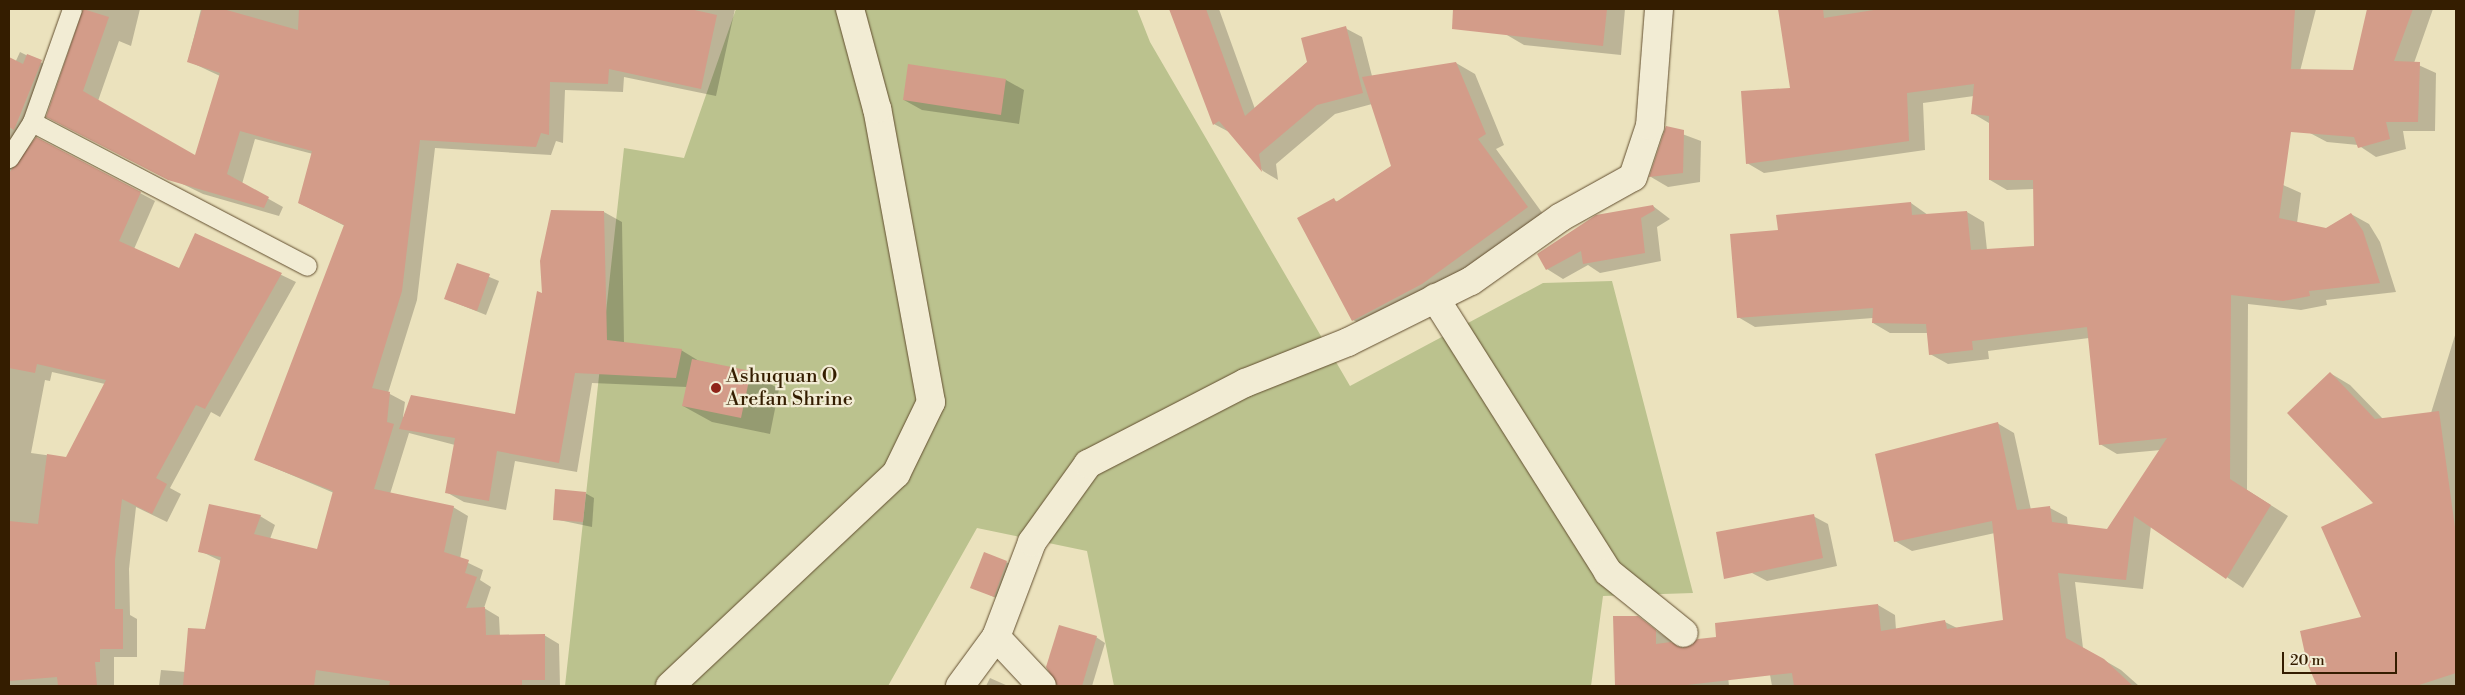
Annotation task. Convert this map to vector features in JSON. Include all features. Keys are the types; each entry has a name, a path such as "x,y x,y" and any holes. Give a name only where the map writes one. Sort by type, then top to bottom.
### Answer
{"street":[{"path":"670,686 896,474 931,402 877,109 850,9"},
{"path":"961,686 996,637 1032,542 1088,464 1244,383 1348,342 1472,281 1560,217 1633,177 1650,126 1659,9"},
{"path":"1435,298 1608,572 1684,633"},
{"path":"996,637 1042,686"}],"lane":[{"path":"9,158 32,122 72,9"},
{"path":"32,122 307,266"}],"green space":[{"path":"736,9 1137,9 1150,42 1350,386 1543,283 1612,281 1693,593 1603,596 1591,686 1114,686 1087,551 977,528 888,686 565,686 624,148 684,158"}],"building":[{"path":"83,9 109,17 83,91 195,155 220,73 187,62 202,9 223,9 298,30 299,9 690,9 717,15 701,89 609,69 608,84 550,82 549,135 541,133 536,147 420,140 402,291 372,388 390,392 387,422 394,424 374,489 454,506 444,552 469,560 465,573 477,577 466,608 485,607 486,635 545,634 545,680 522,680 522,686 389,686 390,681 316,670 314,686 183,686 188,628 205,629 221,557 198,552 209,504 261,515 254,534 317,549 333,491 254,460 344,225 298,203 312,151 240,131 227,174 269,197 264,208 168,180 46,117"},
{"path":"1169,9 1206,9 1245,116 1307,62 1301,38 1346,26 1363,93 1317,105 1259,154 1262,172 1219,121 1213,125"},
{"path":"1453,9 1607,9 1603,46 1452,29"},
{"path":"1778,9 1823,9 1824,18 1880,9 2295,9 2291,69 2353,70 2367,9 2413,9 2394,61 2420,62 2418,122 2386,122 2390,139 2358,148 2354,137 2291,132 2279,218 2326,228 2351,213 2363,231 2380,283 2309,291 2310,296 2283,301 2231,295 2230,479 2271,505 2226,579 2134,516 2126,580 2058,573 2066,638 2104,659 2133,686 1794,686 1792,673 1678,686 1615,686 1613,616 1638,616 1656,630 1656,644 1671,642 1682,648 1698,639 1716,637 1715,623 1878,604 1881,631 1945,620 1947,629 2003,620 1992,521 1894,542 1875,454 1998,422 2017,510 2050,506 2052,522 2107,529 2167,438 2099,445 2087,327 1972,341 1973,350 1929,355 1926,324 1872,323 1873,308 1737,318 1730,234 1778,230 1776,215 1911,202 1912,215 1967,211 1971,250 2034,246 2033,180 1989,180 1989,116 1971,114 1974,84 1907,93 1909,141 1746,164 1741,91 1790,88"},
{"path":"27,54 42,60 14,130 9,127 9,57 23,64"},
{"path":"1456,62 1486,134 1478,139 1528,207 1422,284 1352,321 1297,218 1334,198 1336,202 1391,166 1362,77"},
{"path":"908,64 1006,79 1001,115 903,100"},
{"path":"1666,126 1684,130 1683,173 1649,177"},
{"path":"36,137 141,192 119,241 179,268 195,233 282,273 205,409 196,405 156,478 167,484 152,514 122,499 115,560 115,609 123,609 123,649 100,649 100,662 95,662 97,686 58,686 57,677 9,681 9,521 38,524 47,454 66,457 106,380 37,364 35,373 9,368 9,173"},
{"path":"1653,205 1655,210 1641,218 1645,253 1583,264 1581,251 1546,270 1537,254 1596,215"},
{"path":"551,210 604,211 607,340 682,349 676,378 575,373 559,463 497,451 489,501 445,493 455,438 399,429 411,395 515,414 537,291 542,293 540,261"},
{"path":"457,263 490,274 477,311 444,299"},
{"name":"Ashuquan O Arefan Shrine","path":"692,359 751,371 741,418 682,406"},
{"path":"2330,372 2375,419 2439,411 2456,535 2456,673 2416,686 2317,686 2307,663 2300,631 2361,617 2321,527 2373,503 2287,413"},
{"path":"555,489 586,492 583,522 553,520"},
{"path":"1814,514 1823,558 1724,579 1716,532"},
{"path":"984,552 1007,561 994,597 970,588"},
{"path":"1059,625 1097,636 1082,686 1057,685 1046,667"}],"place":[{"name":"Ashuquan O Arefan Shrine","path":"716,388"}]}
